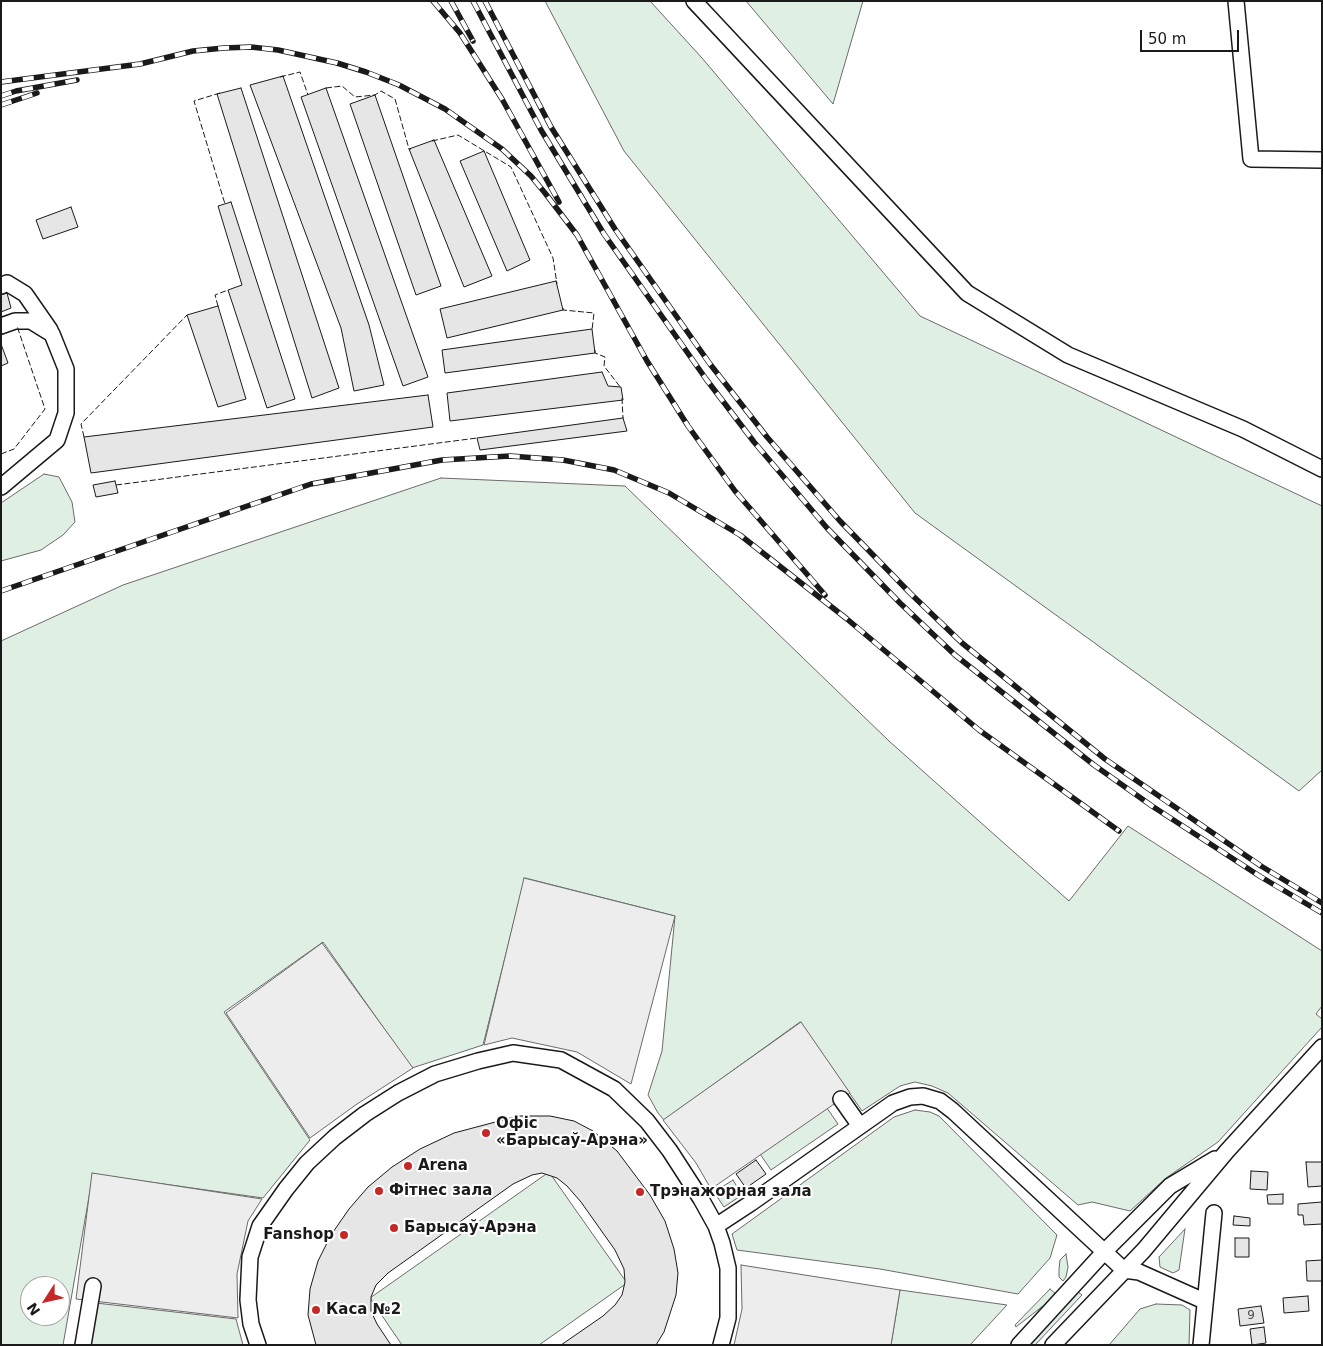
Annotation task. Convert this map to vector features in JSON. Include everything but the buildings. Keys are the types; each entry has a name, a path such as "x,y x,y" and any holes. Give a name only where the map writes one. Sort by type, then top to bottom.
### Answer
{"street":[{"path":"694,1 967,293 1068,355 1243,429 1322,469"},
{"path":"1236,1 1251,159 1322,160"},
{"path":"1,286 7,283 25,294 52,334 66,369 66,413 57,440 1,487"},
{"path":"1,326 15,321 31,321 52,334"},
{"path":"1054,1345 1144,1250 1227,1152 1322,1047"},
{"path":"258,1345 251,1324 248,1300 250,1257 260,1226 286,1189 315,1154 365,1114 398,1093 435,1074 512,1053 560,1060 614,1089 647,1121 684,1170 716,1226 728,1268 728,1318 721,1345"},
{"path":"716,1226 752,1204 893,1104 910,1097 923,1096 940,1101 954,1111 1105,1250 1124,1270 1140,1272 1204,1301"},
{"path":"841,1099 860,1126"},
{"path":"1019,1345 1105,1250 1170,1186 1227,1152"},
{"path":"1201,1345 1214,1213"},
{"path":"82,1345 93,1286"}],"green space":[{"path":"545,1 650,1 702,58 920,316 1322,506 1322,770 1299,791 915,513 624,151"},
{"path":"746,1 863,1 833,104"},
{"path":"44,474 59,477 72,502 75,522 63,535 41,550 1,561 1,503"},
{"path":"441,478 625,486 889,741 1069,901 1128,826 1322,951 1322,1006 1316,1014 1322,1019 1322,1027 1218,1142 1166,1178 1130,1211 1092,1202 1078,1205 948,1093 932,1086 915,1082 900,1086 862,1111 800,1022 664,1120 648,1095 662,1051 675,916 525,878 483,1045 412,1068 323,942 224,1012 310,1140 263,1198 93,1174 70,1305 70,1276 20,1276 20,1326 66,1326 63,1345 1,1345 1,641 123,585"},
{"path":"827,1108 838,1124 771,1170 760,1154"},
{"path":"915,1110 930,1112 939,1116 1057,1235 1050,1258 1018,1294 880,1269 737,1250 732,1234 894,1117"},
{"path":"549,1172 627,1283 539,1345 402,1345 370,1298"},
{"path":"733,1180 742,1195 724,1207 714,1192"},
{"path":"1185,1229 1179,1270 1173,1273 1160,1267 1159,1257"},
{"path":"1066,1254 1068,1267 1063,1281 1059,1277 1060,1260"},
{"path":"1050,1289 1057,1295 1016,1327 1015,1325"},
{"path":"900,1290 1007,1305 970,1345 891,1345"},
{"path":"1078,1292 1082,1295 1035,1345 1028,1345"},
{"path":"96,1303 236,1319 243,1345 90,1345"},
{"path":"1156,1304 1182,1305 1190,1310 1189,1345 1109,1345 1140,1309"}],"shaded area":[{"path":"524,878 675,916 631,1084 577,1052 512,1038 484,1045"},
{"path":"322,943 413,1068 357,1104 310,1138 226,1013"},
{"path":"801,1022 850,1093 711,1189 696,1163 663,1120"},
{"path":"92,1173 262,1199 248,1221 237,1274 238,1318 76,1299"},
{"path":"741,1265 900,1290 891,1345 734,1345 742,1309"}],"railway":[{"path":"433,1 460,33 502,99 559,202"},
{"path":"451,1 473,41"},
{"path":"473,1 541,130 604,234 706,379 754,442 827,528 900,603 955,655 1094,765 1152,806 1261,877 1322,913"},
{"path":"485,1 551,127 615,229 710,364 767,437 840,521 962,643 1105,759 1261,866 1322,903"},
{"path":"1,82 140,64 193,51 251,47 278,50 337,63 366,72 399,85 445,109 502,149 531,176 545,193 577,235 647,361 688,426 735,491 825,595"},
{"path":"1,96 16,91 77,80"},
{"path":"1,105 37,93"},
{"path":"1,591 311,484 442,460 510,456 563,460 614,470 669,493 740,535 847,619 979,730 1119,831"}],"fence":[{"path":"280,77 300,72 308,95"},
{"path":"326,88 342,86 355,97 375,95 381,91 395,99 409,149 411,149"},
{"path":"220,93 194,101 225,204"},
{"path":"432,141 458,135 511,167 553,258 557,284"},
{"path":"218,306 215,295 228,290"},
{"path":"563,308 563,310 594,313 592,330"},
{"path":"84,437 81,424 187,315"},
{"path":"1,454 14,449 45,409 17,326"},
{"path":"595,350 595,353 605,357 604,366 621,388"},
{"path":"622,398 623,418"},
{"path":"116,485 477,438"}],"place":[{"name":"Офіс «Барысаў-Арэна»","path":"486,1133"},
{"name":"Arena","path":"408,1166"},
{"name":"Фітнес зала","path":"379,1191"},
{"name":"Трэнажорная зала","path":"640,1192"},
{"name":"Барысаў-Арэна","path":"394,1228"},
{"name":"Fanshop","path":"344,1235"},
{"name":"Каса №2","path":"316,1310"}]}
